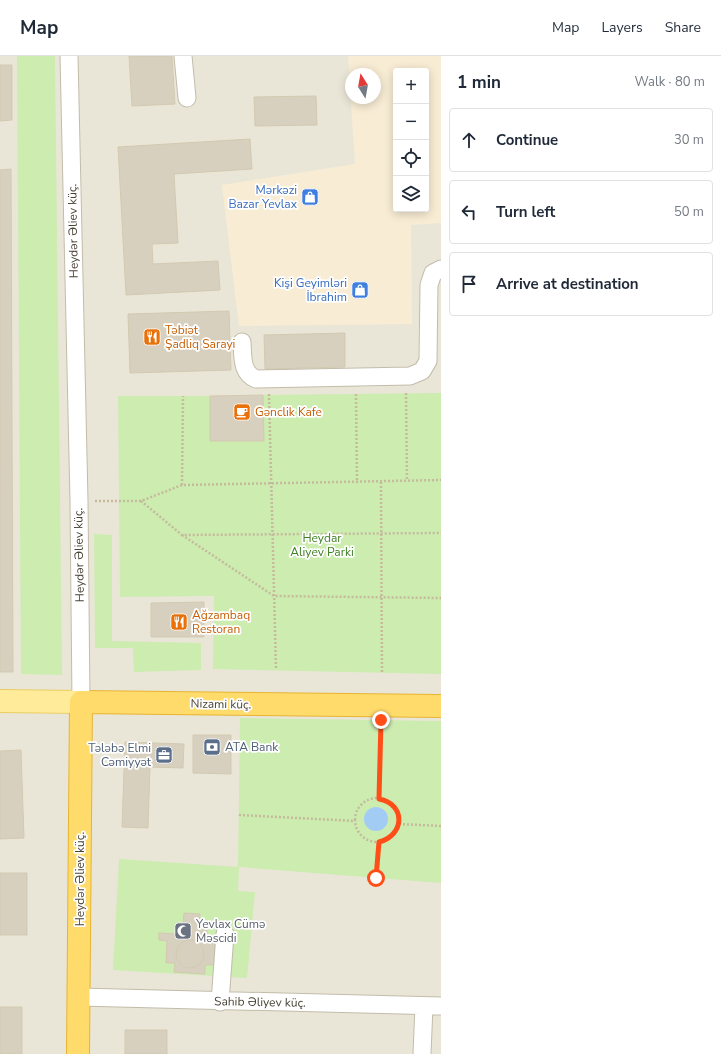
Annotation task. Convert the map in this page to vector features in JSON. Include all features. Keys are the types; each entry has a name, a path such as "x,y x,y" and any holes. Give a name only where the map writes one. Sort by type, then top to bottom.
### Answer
{"highway":[{"name":"Nizami küç.","path":"80,702 441,706"},
{"name":"Heydər Əliev küç.","path":"78,1054 80,702"}],"main road":[{"name":"Nizami küç.","path":"0,701 80,702"}],"street":[{"name":"Heydər Əliev küç.","path":"69,56 78,501 80,702"},
{"path":"183,56 187,98"},
{"path":"242,342 244,368 249,376 256,379 410,376 422,371 428,361 429,285 433,273 441,269"},
{"path":"220,1002 225,934"},
{"name":"Sahib Əliyev küç.","path":"79,997 220,1002 441,1006"},
{"path":"422,1054 424,1006"}],"path":[{"path":"269,393 276,670"},
{"path":"406,393 407,481"},
{"path":"356,394 357,482"},
{"path":"182,485 183,396"},
{"path":"78,501 141,501 182,485 441,480"},
{"path":"381,482 382,673"},
{"path":"141,501 182,534 274,596 382,596 441,598"},
{"path":"182,534 441,533"},
{"path":"379,799 381,720"},
{"path":"379,799 386,800 396,810 399,824 392,836 379,842 372,842 360,834 355,821 360,807 365,802 379,799"},
{"path":"239,814 355,821"},
{"path":"399,824 441,826"},
{"path":"376,878 379,842"}],"shaded area":[{"path":"0,56 441,56 441,1054 0,1054"},
{"name":"Mərkəzi Bazar Yevlax","path":"348,56 441,56 441,223 411,225 412,324 239,326 222,185 355,164 351,104 381,104 381,68 349,68"}],"green space":[{"path":"17,56 55,56 62,675 21,674"},
{"name":"Heydar Aliyev Parki","path":"441,393 441,674 213,669 214,596 120,597 118,396 210,396 210,441 264,441 263,395"},
{"path":"94,534 112,535 112,641 201,643 201,670 134,672 133,648 95,648"},
{"path":"240,718 441,721 441,883 239,867 238,891 255,892 247,978 113,970 119,859 238,867"}],"water":[{"path":"376,807 385,810 388,819 385,828 376,831 367,828 364,819 367,810"}],"building":[{"path":"129,56 172,56 175,104 132,106"},
{"path":"0,65 12,65 12,120 0,121"},
{"path":"316,96 317,125 255,126 254,97"},
{"path":"250,139 252,169 174,174 178,243 152,244 153,264 218,261 220,290 126,295 118,147"},
{"path":"11,169 13,672 0,672 0,170"},
{"path":"229,311 231,370 130,373 128,314"},
{"path":"345,333 345,367 265,369 264,335"},
{"path":"263,395 264,441 210,441 210,396"},
{"path":"204,602 204,637 151,637 151,603"},
{"path":"193,735 231,735 231,774 193,773"},
{"path":"125,742 184,744 183,768 150,767 148,828 122,827"},
{"path":"21,750 24,838 0,839 0,751"},
{"path":"0,873 27,873 27,935 0,935"},
{"path":"184,913 200,914 199,927 207,927 207,935 215,936 214,965 205,965 205,974 174,972 175,963 166,963 167,941 159,940 159,933 176,934 176,925 183,926"},
{"path":"190,940 200,944 204,954 200,964 190,968 180,964 176,954 180,944"},
{"path":"0,1007 22,1007 22,1054 0,1054"},
{"path":"125,1030 167,1030 167,1054 125,1054"}],"place":[{"name":"Mərkəzi Bazar Yevlax","path":"310,197"},
{"name":"Kişi Geyimləri İbrahim","path":"360,290"},
{"name":"Təbiət Şadliq Sarayi","path":"152,337"},
{"name":"Gənclik Kafe","path":"242,412"},
{"name":"Ağzambaq Restoran","path":"179,622"},
{"name":"ATA Bank","path":"212,747"},
{"name":"Tələbə Elmi Cəmiyyət","path":"164,755"},
{"name":"Yevlax Cümə Məscidi","path":"183,931"}],"route":[{"path":"376,878 379,842 392,836 397,831 399,824 399,817 392,804 386,800 379,799 381,720"}]}
